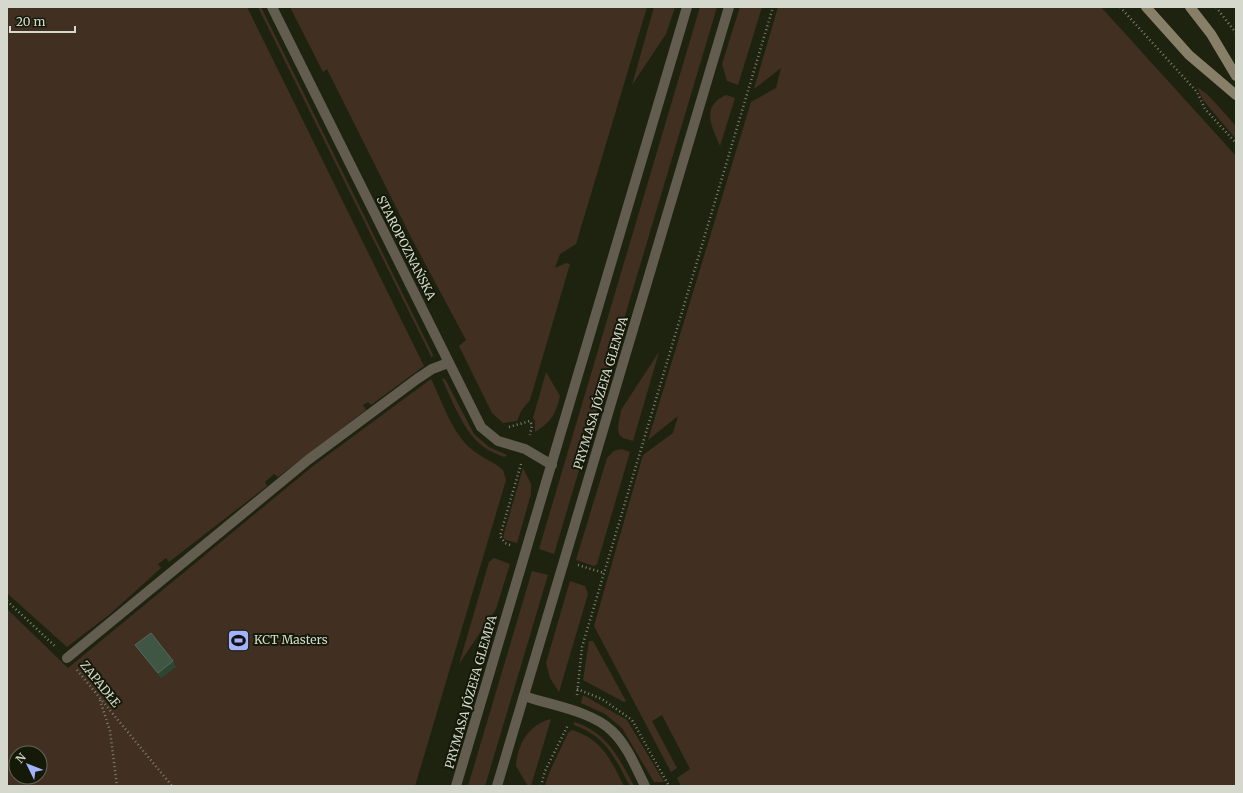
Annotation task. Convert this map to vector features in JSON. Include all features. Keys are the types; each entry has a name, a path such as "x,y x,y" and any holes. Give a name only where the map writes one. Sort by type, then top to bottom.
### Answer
{"main road":[{"path":"1146,7 1189,55 1236,95"},
{"path":"1190,7 1211,34 1236,76"}],"street":[{"name":"STAROPOZNAŃSKA","path":"272,7 477,419 487,433 498,441 525,449 552,465"},
{"name":"PRYMASA JÓZEFA GLEMPA","path":"456,786 688,7"},
{"name":"PRYMASA JÓZEFA GLEMPA","path":"497,786 729,7"},
{"path":"67,658 308,460 417,379 432,369 448,363"},
{"path":"524,696 591,718 612,731 628,754 645,786"}],"path":[{"path":"541,786 545,771 570,721 576,702 584,641 773,7"},
{"path":"1120,7 1197,92 1205,108 1236,143"},
{"path":"1216,7 1236,33"},
{"name":"ZAPADŁE","path":"7,601 67,658 172,786"},
{"path":"99,698 110,731 117,786"}],"shaded area":[{"path":"7,7 247,7 424,366 371,405 368,402 363,405 366,410 278,477 274,474 265,482 267,486 169,562 166,558 158,564 161,568 110,614 67,647 7,593"},
{"path":"258,7 261,7 433,355 432,358"},
{"path":"290,7 647,7 576,244 560,254 555,268 566,263 570,264 530,400 521,411 517,421 503,423 492,413 459,346 466,340 412,239 327,69 323,72"},
{"path":"654,7 675,7 666,34 632,85"},
{"path":"700,7 717,7 554,554 539,549"},
{"path":"740,7 762,7 738,85 727,81 722,64"},
{"path":"778,7 1101,7 1236,156 1236,786 681,786 677,778 690,769 662,715 652,721 677,768 671,772 594,626 643,455 673,433 678,416 648,440 751,102 776,88 781,68 754,89"},
{"path":"1197,87 1208,95 1236,126 1236,139 1203,100"},
{"path":"726,95 735,98 720,146 710,118 713,105"},
{"path":"659,352 633,441 623,438 619,434 618,427 621,410"},
{"path":"546,372 560,396 555,413 545,425 535,432 535,421 533,418"},
{"path":"442,378 445,379 474,434 489,447 507,455 504,457 489,450 472,436 457,412"},
{"path":"431,379 447,415 463,440 473,450 503,470 506,480 415,786 7,786 7,609 68,668 313,466"},
{"path":"621,449 630,452 597,564 594,566 576,560 607,458 614,451"},
{"path":"523,468 531,484 531,494 517,543 506,540 503,537"},
{"path":"494,558 510,564 496,609 459,664 489,562"},
{"path":"532,571 548,575 485,786 468,786"},
{"path":"570,581 585,586 588,594 559,692 550,678 546,663"},
{"path":"589,641 593,641 626,701 624,702 583,680"},
{"path":"583,695 627,720 664,782 654,782 622,728 605,714 581,703"},
{"path":"551,719 531,786 528,786 516,766 519,750 526,736 536,726"},
{"path":"574,722 585,726 604,739 617,756 634,786 630,786 614,757 602,742 585,730 574,725"},
{"path":"572,730 583,734 598,745 610,759 624,786 545,786 549,773 568,733"}],"building":[{"path":"151,633 173,661 158,673 135,645"}],"place":[{"name":"KCT Masters","path":"239,640"}]}
